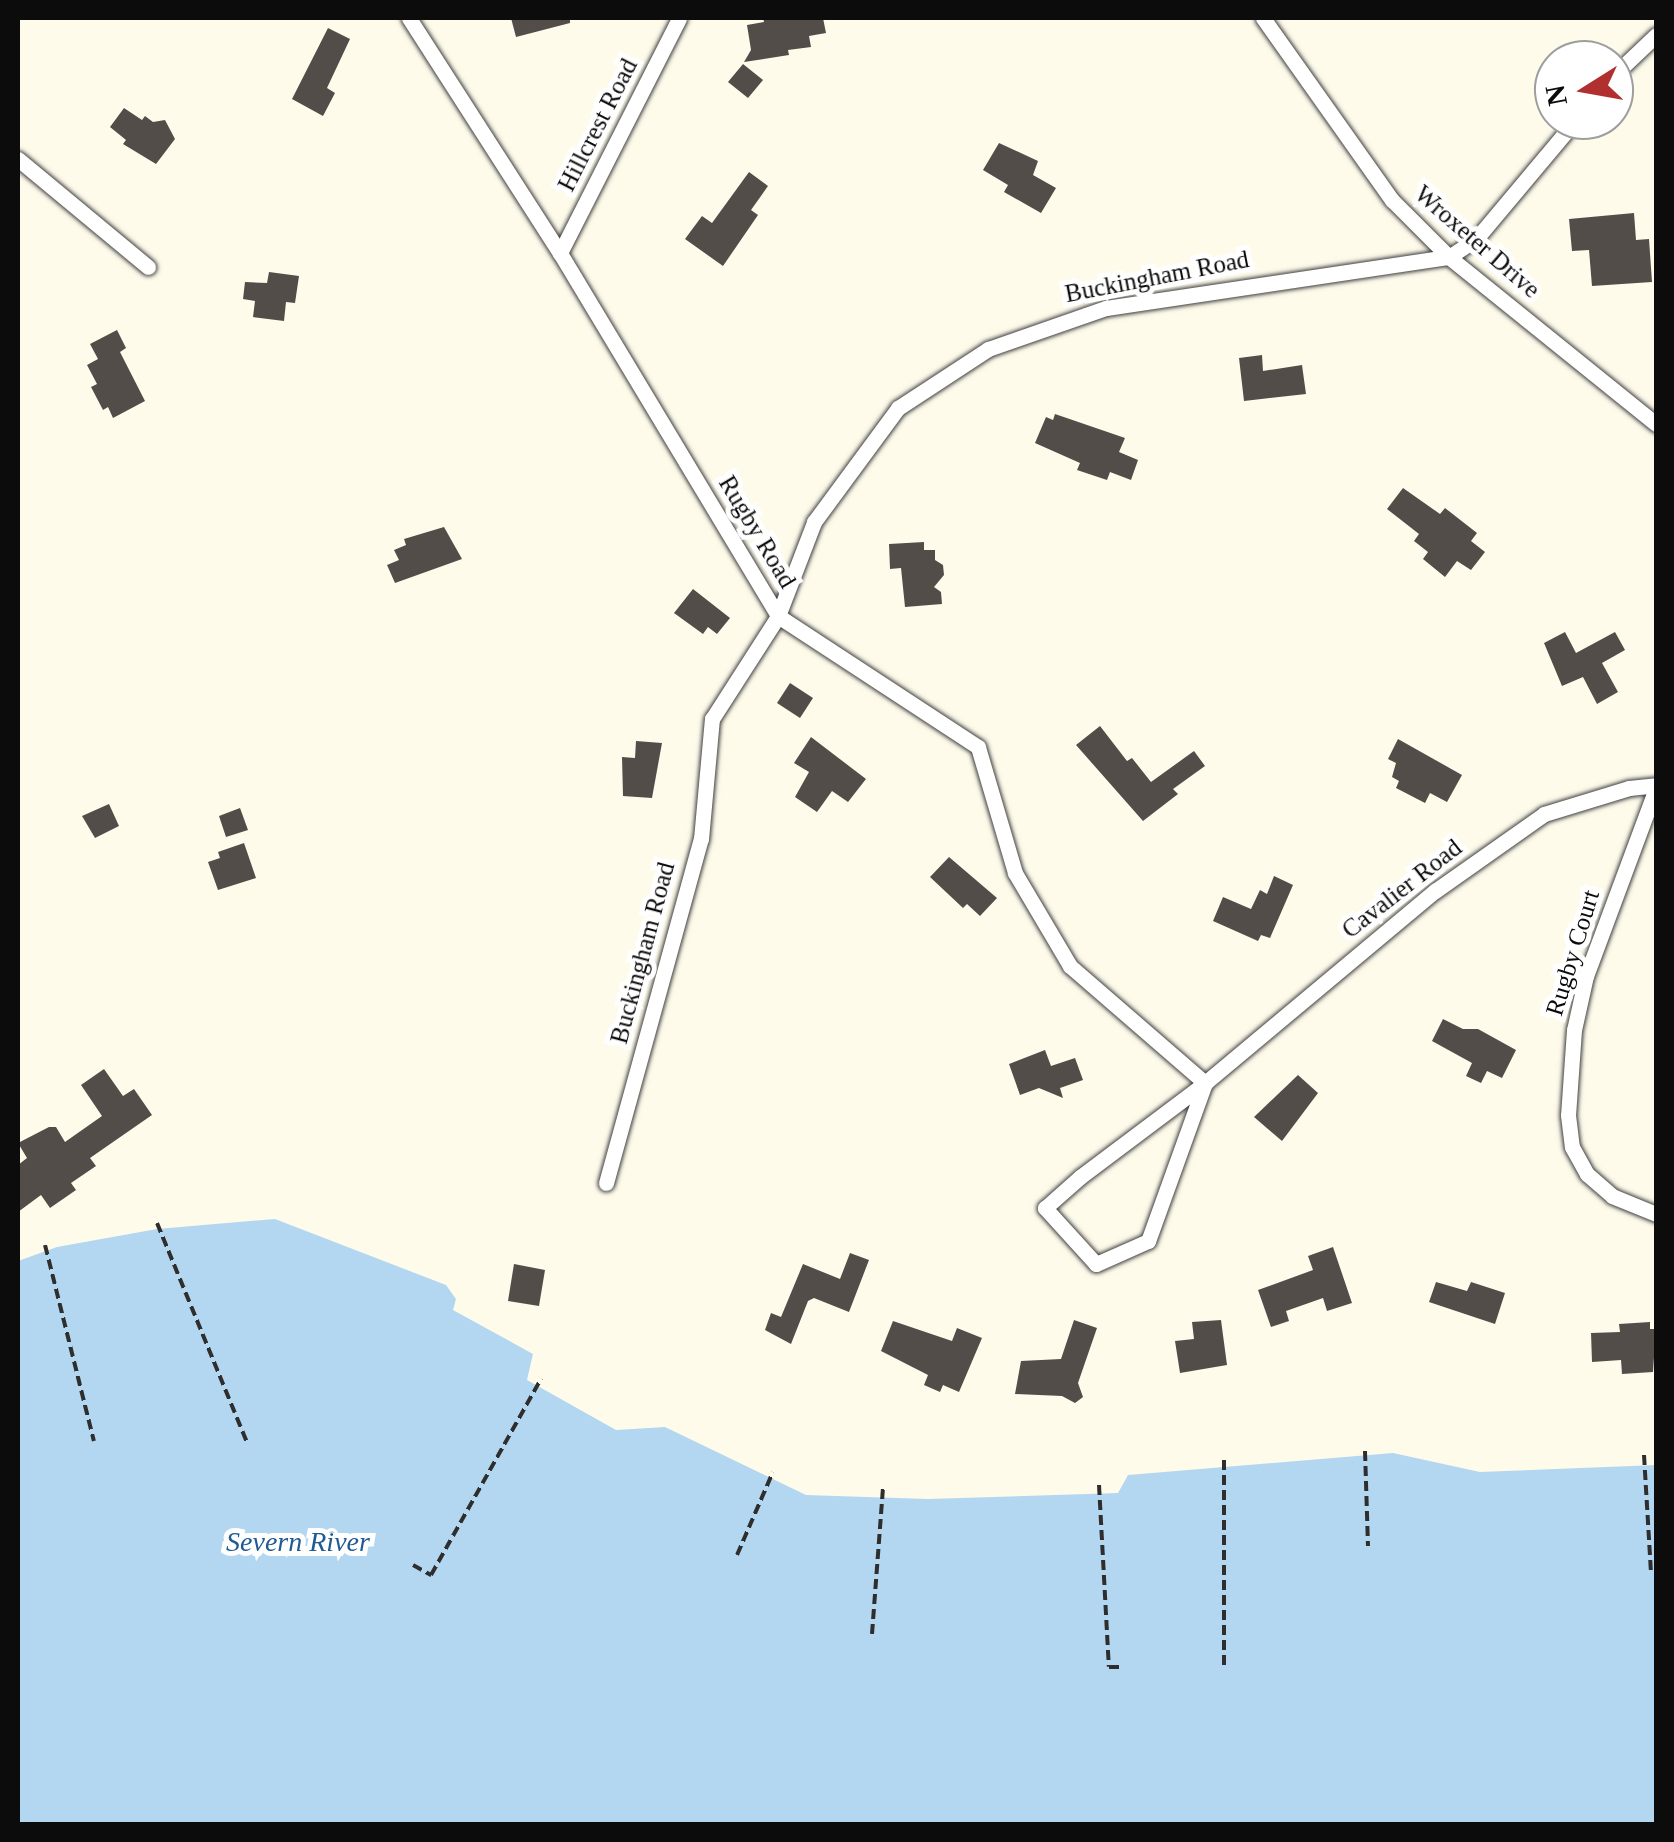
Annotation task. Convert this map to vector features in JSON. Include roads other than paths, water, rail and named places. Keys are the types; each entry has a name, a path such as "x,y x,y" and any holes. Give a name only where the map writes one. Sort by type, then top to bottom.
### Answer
{"street":[{"name":"Rugby Road","path":"410,18 560,254 778,616 978,748 1016,873 1070,966 1205,1083"},
{"name":"Hillcrest Road","path":"560,254 679,18"},
{"name":"Wroxeter Drive","path":"1264,18 1392,200 1449,256 1656,424"},
{"path":"1634,56 1656,36"},
{"path":"1449,256 1476,240 1559,140"},
{"path":"18,159 148,267"},
{"name":"Buckingham Road","path":"606,1182 700,839 712,719 778,616 814,522 898,408 964,362 1014,337 1106,308 1449,256"},
{"name":"Cavalier Road","path":"1205,1083 1148,1242 1096,1264 1046,1208 1205,1083 1435,891 1544,814 1629,788 1656,786"},
{"name":"Rugby Court","path":"1656,786 1586,976 1574,1030 1568,1114 1572,1146 1586,1174 1612,1196 1656,1214"}],"water":[{"name":"Severn River","path":"275,1219 446,1285 456,1299 453,1310 533,1354 527,1380 616,1430 665,1427 806,1495 928,1499 1118,1493 1128,1475 1393,1453 1480,1472 1656,1465 1656,1824 18,1824 18,1261 57,1247 157,1229"}]}
